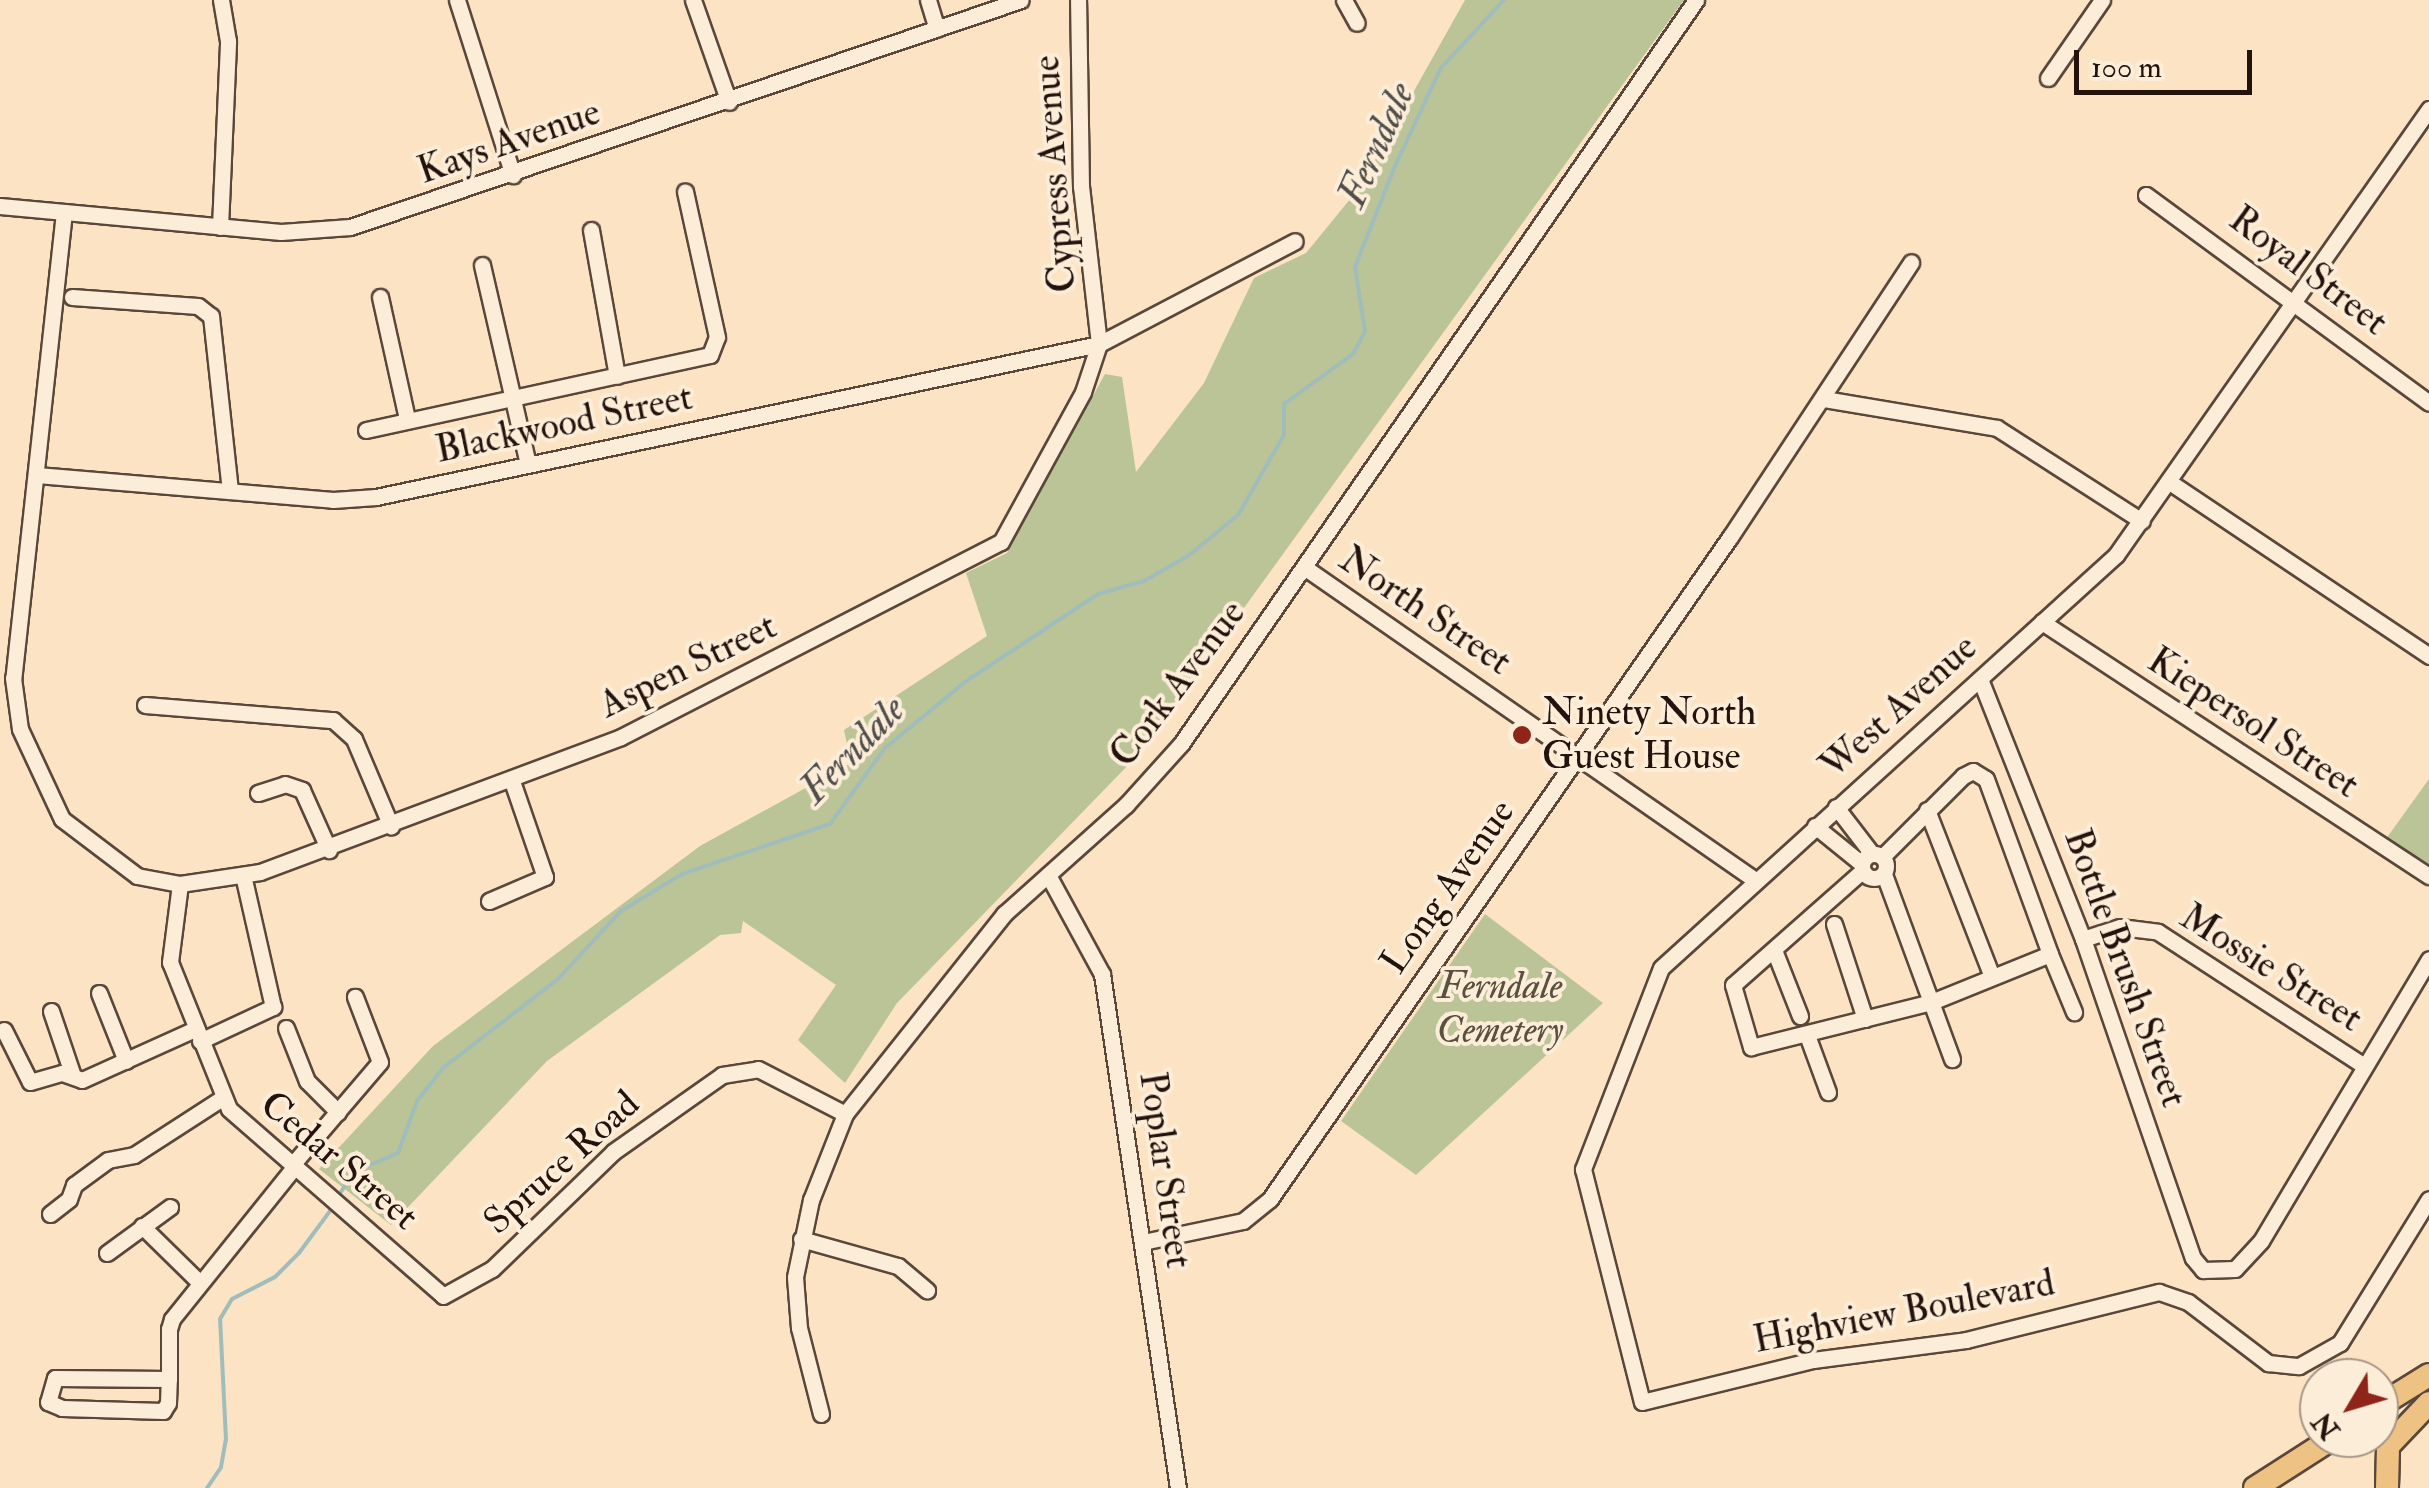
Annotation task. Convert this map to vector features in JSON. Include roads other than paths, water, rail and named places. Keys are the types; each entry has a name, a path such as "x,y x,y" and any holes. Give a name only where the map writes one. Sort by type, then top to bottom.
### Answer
{"highway":[{"path":"2399,1393 2429,1374"},
{"path":"2387,1488 2388,1446 2429,1403"},
{"path":"2255,1488 2302,1458"}],"street":[{"path":"220,227 228,41 221,0"},
{"path":"458,0 513,175"},
{"path":"694,0 729,102"},
{"path":"928,0 937,29"},
{"name":"Kays Avenue","path":"0,206 294,232 350,226 513,175 1021,0"},
{"name":"Cypress Avenue","path":"1078,0 1081,187 1099,344"},
{"path":"1344,0 1356,24"},
{"name":"Cork Avenue","path":"821,1414 797,1308 802,1239 845,1114 991,929 1166,764 1696,0"},
{"path":"2048,78 2102,0"},
{"name":"West Avenue","path":"1642,1402 1584,1185 1584,1157 1661,968 2042,622 2142,521 2429,109"},
{"path":"366,430 699,360 715,349 685,190"},
{"name":"Royal Street","path":"2146,195 2426,395"},
{"path":"64,212 13,678 20,729 68,826 137,876 180,884"},
{"path":"591,230 617,376"},
{"name":"Blackwood Street","path":"36,474 360,500 1099,344 1295,241"},
{"name":"Long Avenue","path":"1143,1242 1243,1220 1270,1199 1824,400 1911,262"},
{"path":"482,265 528,464"},
{"path":"72,297 198,306 211,316 230,491"},
{"path":"380,297 407,420"},
{"name":"Aspen Street","path":"180,884 243,875 329,850 512,781 658,720 995,548 1083,392 1099,344"},
{"path":"1824,400 1997,428 2142,521"},
{"path":"2171,483 2429,656"},
{"name":"North Street","path":"1304,567 1755,880"},
{"name":"Kiepersol Street","path":"2042,622 2429,876"},
{"name":"Bottle Brush Street","path":"1980,679 2083,939 2193,1258 2212,1275 2235,1269 2262,1241 2364,1066"},
{"path":"144,705 333,720 354,739 391,826"},
{"path":"2050,954 1931,1002 1760,1048 1745,1040 1732,988 1872,864 1968,772 1986,779 2074,1012"},
{"path":"489,901 544,877 512,781"},
{"path":"258,793 285,784 302,790 329,850"},
{"path":"1836,807 1872,864 1952,1058"},
{"path":"1927,810 1992,978"},
{"path":"1815,826 1872,864"},
{"path":"4,1030 30,1082 73,1076 82,1080 273,1006 243,875"},
{"name":"Poplar Street","path":"1048,875 1102,974 1178,1488"},
{"name":"Cedar Street","path":"180,884 170,962 222,1098 244,1129 351,1210 431,1289"},
{"path":"1834,924 1865,1019"},
{"name":"Mossie Street","path":"2083,939 2120,927 2158,932 2364,1066"},
{"path":"1774,950 1800,1016"},
{"path":"2364,1066 2429,959"},
{"path":"99,993 126,1061"},
{"path":"169,1379 56,1378 46,1396 55,1407 154,1414 168,1403 169,1379 169,1330 200,1283 380,1062 355,997"},
{"path":"52,1011 73,1076"},
{"path":"286,1028 307,1081 338,1112"},
{"path":"1807,1035 1828,1092"},
{"name":"Spruce Road","path":"431,1289 449,1296 492,1269 596,1166 722,1075 758,1070 845,1114"},
{"path":"50,1214 70,1199 74,1185 108,1160 138,1153 222,1098"},
{"name":"Highview Boulevard","path":"1642,1402 1813,1360 1966,1340 2159,1292 2188,1302 2268,1363 2299,1366 2340,1343 2429,1199"},
{"path":"107,1253 170,1207"},
{"path":"142,1226 200,1283"},
{"path":"802,1239 898,1266 927,1290"}],"waterway":[{"name":"Ferndale","path":"337,1198 354,1172 398,1153 417,1101 443,1068 557,980 621,911 682,874 830,824 885,748 965,682 1098,594 1144,581 1188,556 1238,515 1284,435 1284,404 1353,354 1365,331 1355,267 1395,166 1441,68 1504,0"},
{"name":"Ferndale","path":"207,1488 221,1467 226,1440 220,1319 232,1299 275,1277 299,1253 333,1207"}],"place":[{"name":"Ninety North Guest House","path":"1522,735"}],"park label":[{"name":"Ferndale Cemetery","path":"1500,1009"}]}
